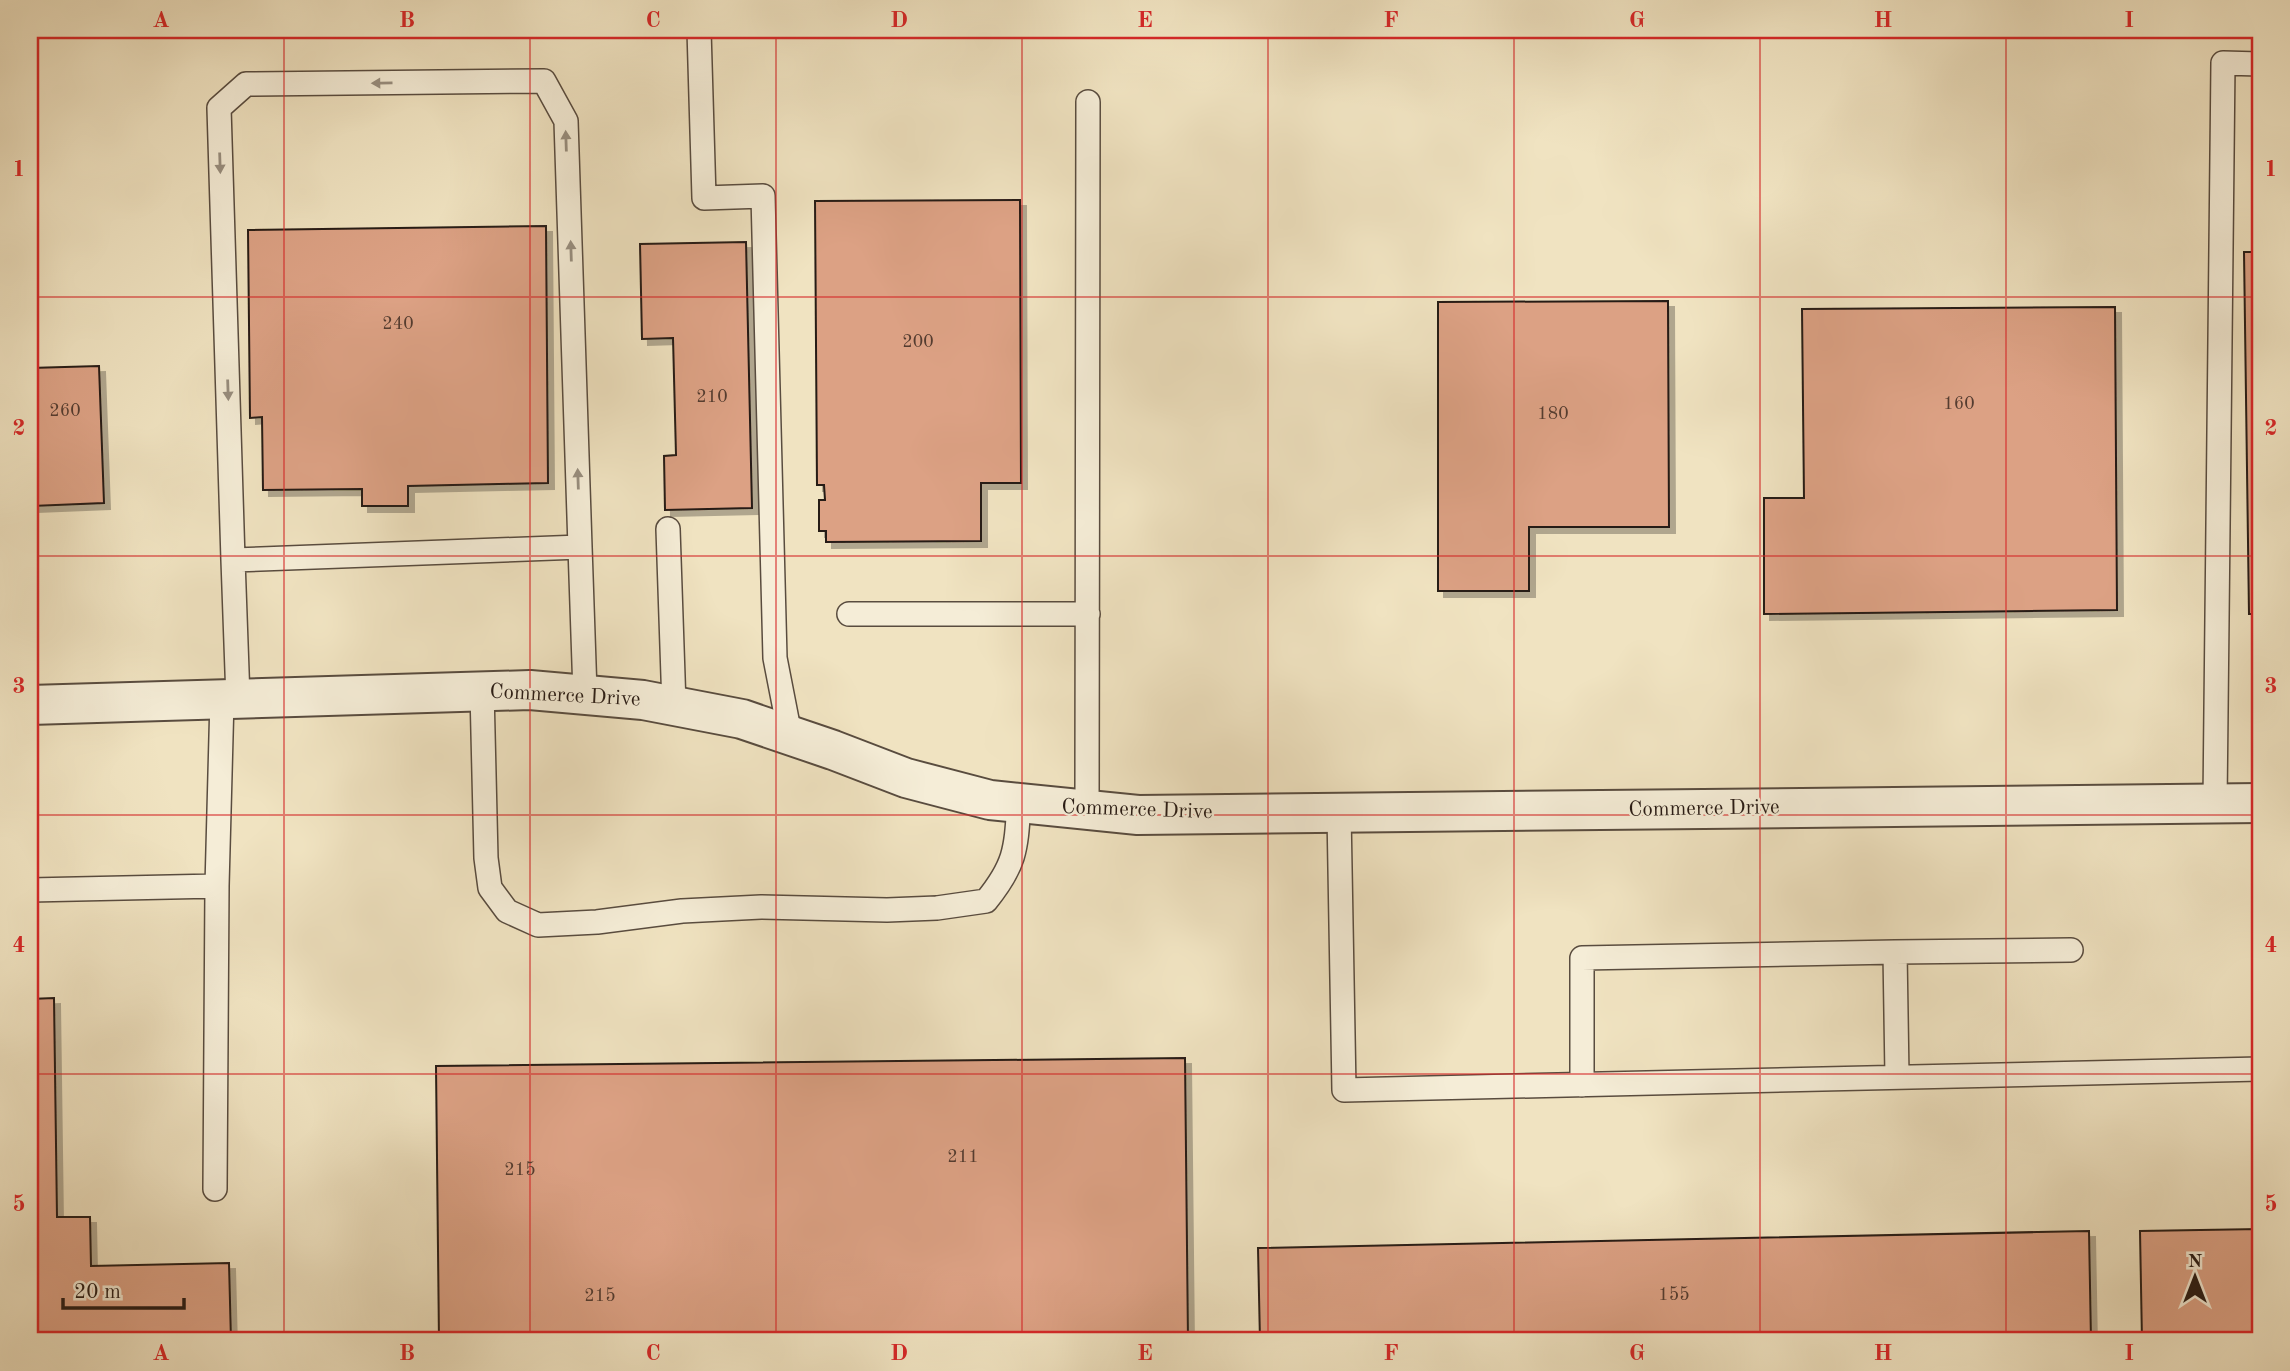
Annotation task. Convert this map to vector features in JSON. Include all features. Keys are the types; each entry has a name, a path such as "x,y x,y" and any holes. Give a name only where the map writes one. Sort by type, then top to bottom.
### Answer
{"street":[{"name":"Commerce Drive","path":"30,705 482,691 585,693 742,719 906,778 990,800 1138,815 2260,803"}],"lane":[{"path":"699,30 704,198 764,196 775,658 790,735"},
{"path":"2215,803 2223,63 2260,64"},
{"path":"215,1189 217,886 230,699 233,560 219,108 246,84 544,81 566,121 585,693"},
{"path":"1087,811 1088,102"},
{"path":"668,529 674,706"},
{"path":"233,560 580,547"},
{"path":"849,614 1088,614"},
{"path":"482,691 489,888 507,911 538,925 597,922 682,911 761,907 887,911 986,901 1004,879 1016,848 1019,803"},
{"path":"1339,813 1345,1090 2260,1069"},
{"path":"30,890 217,886"},
{"path":"1582,1084 1582,958 2071,950"},
{"path":"1895,952 1897,1076"}],"building":[{"path":"1020,200 1021,483 981,483 981,541 826,542 826,531 819,531 819,500 825,500 824,485 817,485 815,201"},
{"path":"546,226 548,483 408,486 408,506 362,506 362,489 263,490 262,417 250,418 248,230"},
{"path":"746,242 752,508 665,510 664,456 676,455 673,338 642,339 640,244"},
{"path":"2244,252 2260,252 2260,614 2249,614"},
{"path":"1668,301 1669,527 1529,527 1529,591 1438,591 1438,302"},
{"path":"2115,307 2117,610 1764,614 1764,498 1804,498 1802,309"},
{"path":"99,366 104,503 32,506 30,368"},
{"path":"54,998 57,1217 90,1217 91,1266 229,1263 231,1341 30,1341 30,999"},
{"path":"1185,1058 1188,1341 439,1341 436,1066"},
{"path":"2260,1229 2260,1341 2142,1341 2140,1231"},
{"path":"2089,1231 2091,1341 1260,1341 1258,1248"}]}
